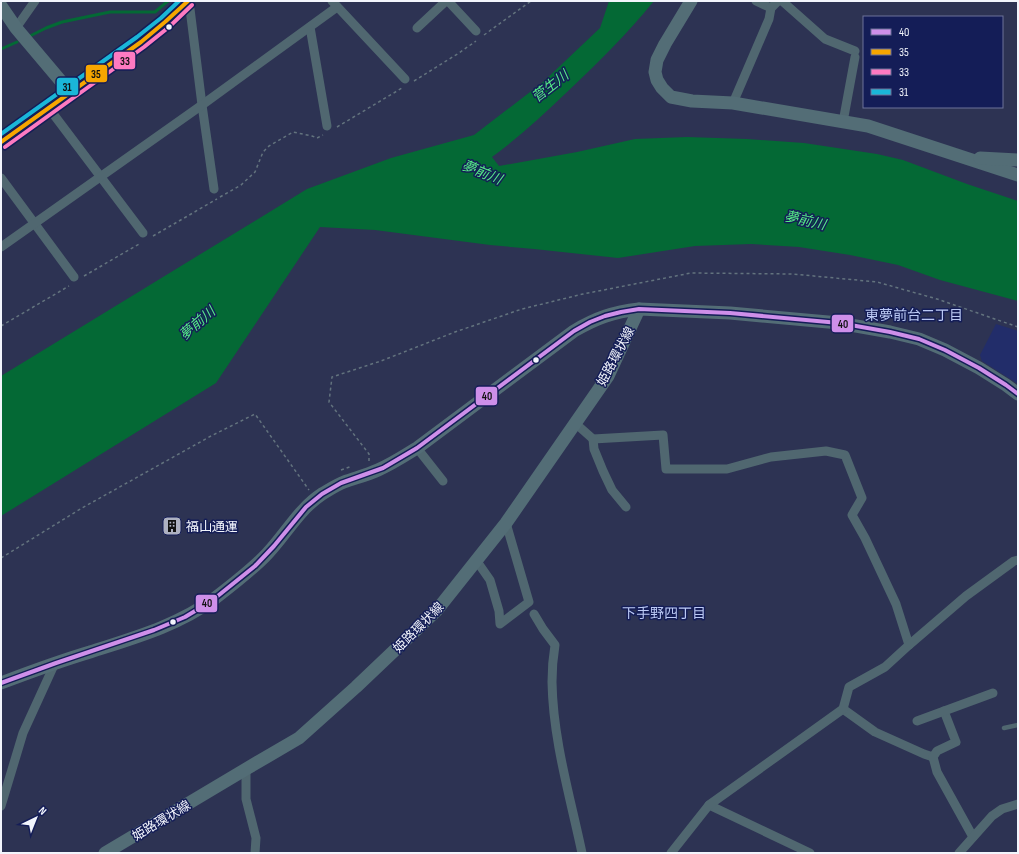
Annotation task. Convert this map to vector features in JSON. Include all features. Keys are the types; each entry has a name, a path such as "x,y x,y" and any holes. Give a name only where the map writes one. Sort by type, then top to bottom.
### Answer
{"main road":[{"path":"1,142 48,107 146,39 189,1"},
{"path":"691,1 657,60 655,72 657,80 662,88 671,96 692,101 733,103 868,126 1018,175"},
{"path":"1,6 16,28 70,92"},
{"path":"964,158 1018,160"},
{"name":"姫路環状線","path":"105,853 300,738 437,610 506,523 608,376 639,309"},
{"name":"姫路環状線","path":"1,683 55,663 133,638 179,620 196,611 214,599 251,569 267,554 300,514 318,497 343,482 392,464 417,448 583,326 611,314 639,309 730,313 839,323 890,332 919,339 945,350 979,368 1018,394"}],"street":[{"path":"16,28 35,1"},
{"path":"189,1 214,189"},
{"path":"417,28 447,1 479,36"},
{"path":"756,1 771,8"},
{"path":"733,103 769,19 771,8 778,1"},
{"path":"782,1 825,39 855,54 843,122"},
{"path":"1,247 310,27 335,4 406,83"},
{"path":"310,27 326,130"},
{"path":"48,107 144,236"},
{"path":"1,178 76,279"},
{"path":"575,423 594,439 663,435 666,469 727,469 771,457 826,451 845,455 862,498 852,515 865,538 896,604 909,645"},
{"path":"594,439 594,449 603,471 612,490 626,507"},
{"path":"417,448 443,481"},
{"path":"476,560 490,580 499,611 500,624 529,602 506,523"},
{"path":"671,853 709,805 843,709 849,686 885,667 966,596 1014,561 1018,560"},
{"path":"534,614 555,645 552,667 552,682 557,736 563,771 582,853"},
{"path":"1,806 23,733 55,663"},
{"path":"917,721 993,693"},
{"path":"843,709 875,732 933,757"},
{"path":"944,710 956,742 937,751 933,757 937,772 973,837"},
{"path":"246,769 246,799 256,838 255,853"},
{"path":"959,853 992,816 1002,809 1018,804"},
{"path":"709,805 810,853"}],"lane":[{"path":"1004,728 1018,725"}],"path":[{"path":"337,126 406,83 460,53 479,36 531,1"},
{"path":"153,236 241,185 255,172 263,152 269,146 293,132 318,138 326,130"},
{"path":"1,326 144,236"},
{"path":"370,461 369,454 328,402 332,377 381,361 455,332 522,309 583,294 691,274 793,274 877,282 937,299 1018,327"},
{"path":"1,558 82,508 210,436 255,414 308,490 314,490"},
{"path":"337,473 343,469 356,465"}],"shaded area":[{"path":"996,324 1018,331 1018,384 982,361 980,355"}],"water":[{"path":"609,1 654,1 622,37 578,82 530,126 492,157 499,166 577,152 635,139 687,137 804,143 877,154 903,160 1018,201 1018,301 940,280 898,265 850,255 799,247 751,244 695,246 618,258 490,245 375,230 320,227 216,383 1,516 1,376 307,189 391,158 474,135 543,82 600,28"}],"waterway":[{"path":"30,36 62,22 110,12 155,12 168,1"},
{"path":"1,49 17,42"}],"transit line":[{"name":"31","path":"1,134 137,37 179,1"},
{"name":"35","path":"1,142 141,42 188,1"},
{"name":"33","path":"5,147 144,47 169,27 192,5"},
{"name":"40","path":"1,683 154,630 185,617 200,608 214,599 255,566 274,546 306,507 322,494 341,483 383,468 417,448 574,331 605,316 639,309 730,313 839,323 890,332 919,339 945,350 979,368 1018,394"}],"place":[{"name":"福山通運","path":"172,526"}],"district":[{"name":"東夢前台二丁目","path":"914,315"},
{"name":"下手野四丁目","path":"664,613"}],"water label":[{"name":"菅生川","path":"550,86"},
{"name":"夢前川","path":"482,172"},
{"name":"夢前川","path":"805,220"},
{"name":"夢前川","path":"197,323"}]}
